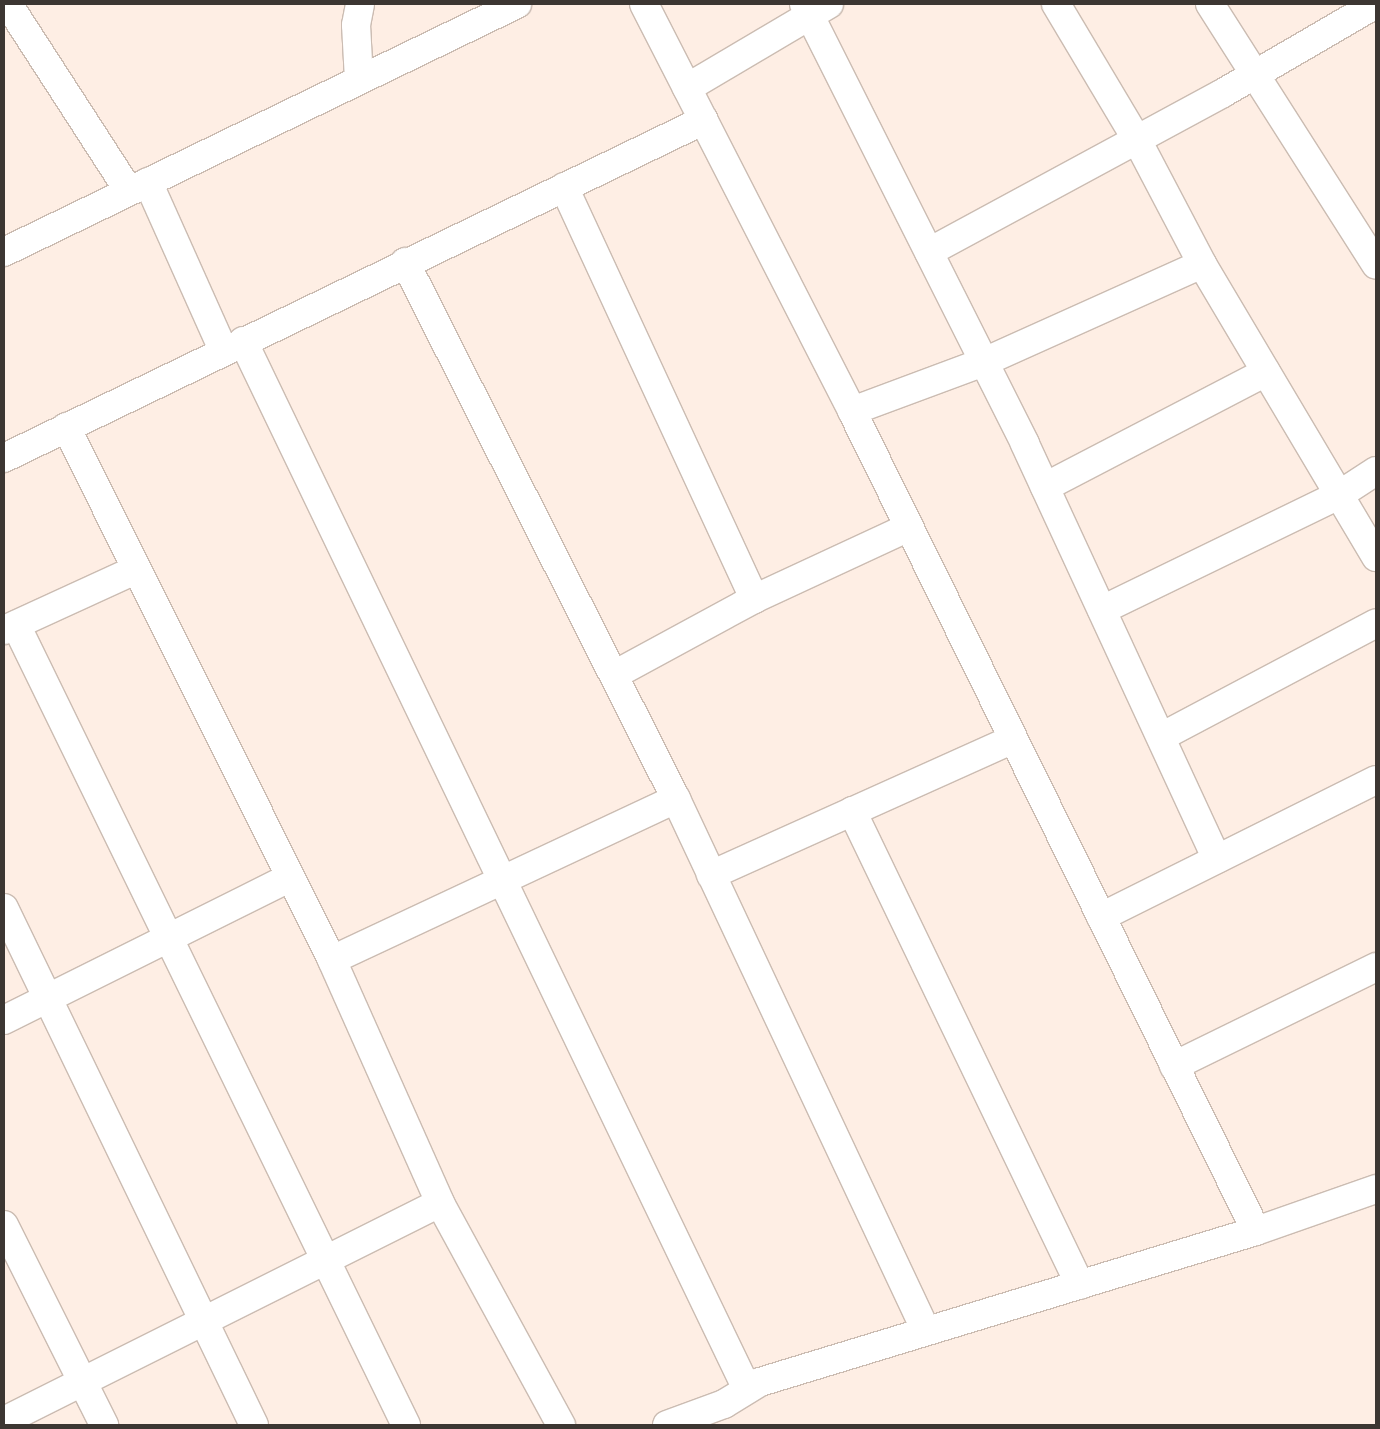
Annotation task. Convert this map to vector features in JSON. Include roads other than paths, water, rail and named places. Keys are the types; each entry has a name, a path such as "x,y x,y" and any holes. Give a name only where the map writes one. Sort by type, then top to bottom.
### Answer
{"street":[{"path":"8,4 138,187 233,346 501,881 747,1390"},
{"path":"339,4 358,15 358,80"},
{"path":"4,252 517,4"},
{"path":"644,4 852,411 1256,1231"},
{"path":"1056,4 1137,140 1202,264 1376,557"},
{"path":"1210,4 1376,265"},
{"path":"929,252 1255,74 1365,6"},
{"path":"687,88 814,7 929,252 1045,487 1217,859"},
{"path":"4,458 405,262 704,120"},
{"path":"564,187 754,599"},
{"path":"405,262 676,799 926,1331"},
{"path":"852,411 984,362 1202,264"},
{"path":"1045,487 1266,372"},
{"path":"66,427 135,570 332,960 440,1203 561,1425"},
{"path":"1102,610 1339,495 1376,471"},
{"path":"614,675 754,599 909,527"},
{"path":"135,570 10,628 168,939 406,1425"},
{"path":"1161,737 1376,623"},
{"path":"712,874 1013,739"},
{"path":"1101,917 1376,780"},
{"path":"332,960 676,799"},
{"path":"852,811 1080,1285"},
{"path":"4,1020 289,878"},
{"path":"4,908 46,999 254,1425"},
{"path":"1174,1066 1376,967"},
{"path":"667,1425 724,1404 760,1382 1256,1231 1376,1189"},
{"path":"4,1421 440,1203"},
{"path":"4,1225 104,1425"}]}
